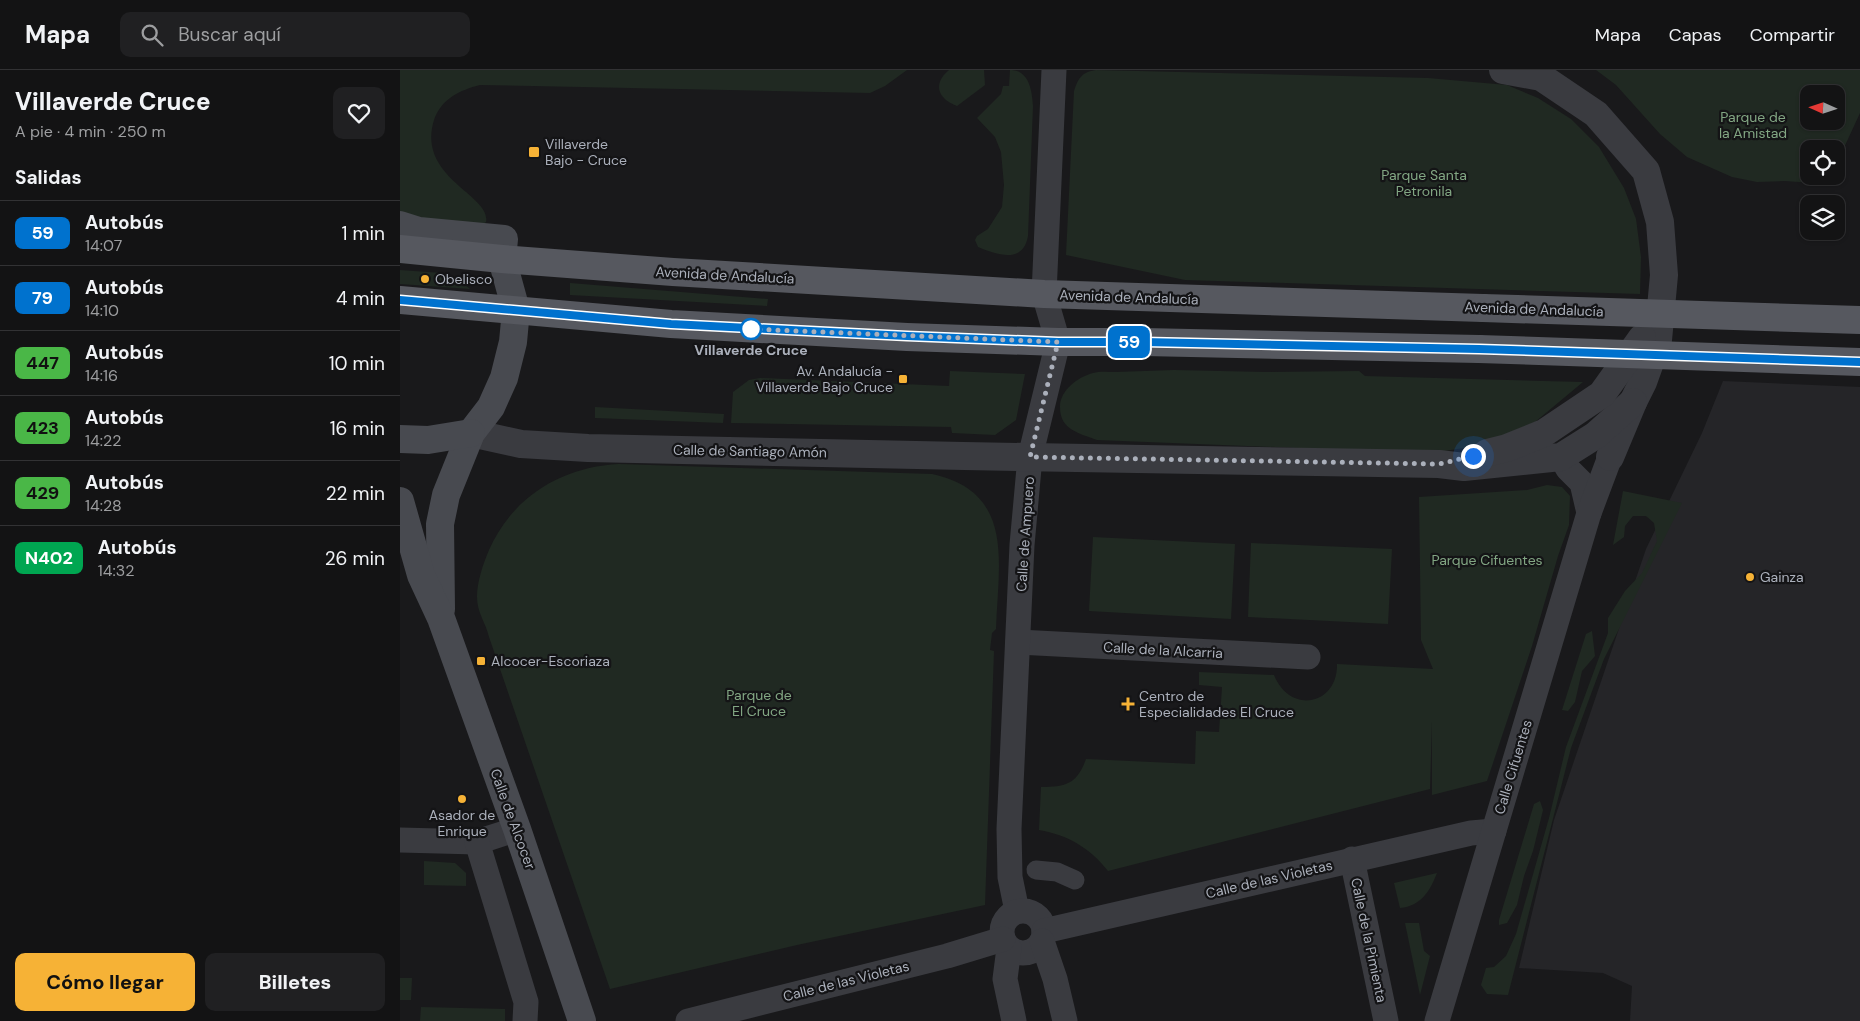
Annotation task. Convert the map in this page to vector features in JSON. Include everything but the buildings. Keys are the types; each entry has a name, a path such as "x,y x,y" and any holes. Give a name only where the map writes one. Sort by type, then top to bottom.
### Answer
{"main road":[{"name":"Avenida de Andalucía","path":"400,226 503,249 682,272 1044,294 1860,320"},
{"name":"Avenida de Andalucía","path":"400,250 503,249"},
{"name":"Calle de Alcocer","path":"441,618 440,524 446,495 471,433 491,407 504,378 513,342 516,310 503,249"},
{"path":"400,300 662,323 1058,342 1479,349 1860,362"},
{"path":"400,439 428,440 471,433"},
{"name":"Calle de Alcocer","path":"400,501 421,575 441,618 517,828 582,1021"}],"street":[{"name":"Calle de Ampuero","path":"1017,911 1010,876 1010,829 1022,545 1030,457 1058,342 1044,294 1054,70"},
{"path":"1439,464 1464,467 1561,456 1597,440 1633,402 1643,382 1658,340 1664,275 1660,222 1646,171 1596,114 1541,77 1503,70"},
{"path":"1597,440 1605,407 1628,376 1664,275"},
{"path":"1439,464 1507,448 1554,427 1602,394 1642,338"},
{"path":"1554,427 1573,424 1597,440"},
{"name":"Calle de Santiago Amón","path":"471,433 521,444 588,448 1439,464"},
{"name":"Calle Cifuentes","path":"1437,1021 1589,513 1597,440"},
{"name":"Calle Cifuentes","path":"1561,456 1568,470 1582,482 1589,513"},
{"name":"Calle de la Alcarria","path":"1018,642 1308,657"},
{"path":"400,840 477,842 517,828"},
{"name":"Calle de las Violetas","path":"1043,936 1352,859 1470,833 1494,831"},
{"path":"477,842 526,1002 525,1021"},
{"name":"Calle de la Pimienta","path":"1352,859 1386,1021"},
{"path":"1036,870 1057,872 1075,880"},
{"path":"1014,1021 1005,979 1006,944 1002,932 1006,919 1017,911 1024,910 1035,915 1043,925 1043,936 1066,1021"},
{"path":"1006,944 1014,951 1027,952 1038,946 1043,936"},
{"name":"Calle de las Violetas","path":"688,1021 937,958 1006,944"}],"shaded area":[{"path":"1723,381 1860,387 1860,1021 1630,1021 1632,986 1603,973 1519,968 1554,820 1646,549 1702,433"}],"green space":[{"path":"400,70 907,70 885,86 870,93 480,85 465,90 452,96 441,106 434,120 431,140 435,157 444,171 485,212 486,222 482,225 433,221 400,213"},
{"path":"949,70 984,70 985,85 957,106 945,99 940,91 940,81"},
{"path":"1010,70 1021,73 1025,77 1032,94 1033,106 1028,236 1021,251 1009,255 994,253 978,247 975,240 977,236 988,229 1002,207 1004,185 1001,152 995,137 977,118 1001,94 1003,86 1009,86"},
{"name":"Parque Santa Petronila","path":"1096,70 1428,78 1507,85 1538,98 1571,119 1599,147 1624,188 1636,219 1641,257 1640,294 1185,280 1066,255 1074,91 1081,76"},
{"name":"Parque de la Amistad","path":"1596,70 1860,70 1860,113 1845,146 1845,140 1800,140 1800,182 1757,182 1732,177 1687,157 1660,134 1616,85"},
{"path":"400,270 442,273 456,277 470,289 400,284"},
{"path":"570,283 768,299 767,306 570,295"},
{"path":"1174,370 1265,372 1359,371 1365,376 1583,382 1535,422 1477,446 1438,452 1097,440 1077,433 1063,421 1060,407 1063,395 1071,385 1087,375 1096,372"},
{"path":"950,371 1025,374 1016,420 995,435 952,433 951,427 731,423 733,392 749,380 760,378 949,386"},
{"path":"595,407 724,414 723,423 595,418"},
{"name":"Parque de El Cruce","path":"619,464 932,474 959,483 978,497 990,514 996,534 999,556 996,629 992,633 990,650 994,651 985,905 797,945 610,989 480,613 477,597 481,573 489,550 511,514 542,488 559,478 598,466"},
{"name":"Parque Cifuentes","path":"1547,485 1562,487 1570,496 1569,525 1532,646 1487,781 1432,795 1432,721 1430,789 1108,871 1094,856 1078,844 1059,835 1039,830 1041,787 1064,785 1070,782 1079,774 1086,759 1195,764 1196,731 1219,732 1222,687 1199,685 1199,672 1274,675 1281,688 1291,696 1301,700 1312,700 1322,696 1330,689 1335,678 1337,664 1433,669 1421,640 1419,497 1527,490"},
{"path":"1623,491 1682,503 1604,659 1571,748 1508,995 1487,994 1481,985 1486,968 1494,967 1506,956 1516,934 1549,818 1566,747 1608,633 1608,618 1625,591 1642,573 1657,541 1654,523 1646,516 1633,516 1625,526 1624,537 1613,545"},
{"path":"1093,537 1235,544 1231,619 1089,611"},
{"path":"1251,543 1392,549 1388,624 1248,617"},
{"path":"1592,631 1595,656 1582,671 1575,702 1568,711 1562,710 1586,634"},
{"path":"1540,801 1543,810 1517,905 1507,923 1499,925 1534,804"},
{"path":"424,861 455,863 466,873 466,886 424,885"},
{"path":"1437,873 1428,891 1419,901 1400,908 1394,883"},
{"path":"1405,923 1419,923 1424,951 1430,956 1420,995"},
{"path":"400,978 412,978 411,1000 400,1000"},
{"path":"421,1007 505,1009 505,1021 420,1021"}],"bus line":[{"name":"59","path":"400,300 671,324 907,336 1058,342 1479,349 1860,362"}],"place":[{"name":"Villaverde Bajo - Cruce","path":"534,152"},
{"name":"Obelisco","path":"425,279"},
{"name":"Villaverde Cruce","path":"751,329"},
{"name":"Av. Andalucía - Villaverde Bajo Cruce","path":"903,379"},
{"name":"Gainza","path":"1750,577"},
{"name":"Alcocer-Escoriaza","path":"481,661"},
{"name":"Centro de Especialidades El Cruce","path":"1128,704"},
{"name":"Asador de Enrique","path":"462,799"}],"route":[{"path":"751,329 1058,342 1030,457 1439,464 1473,456"}]}
